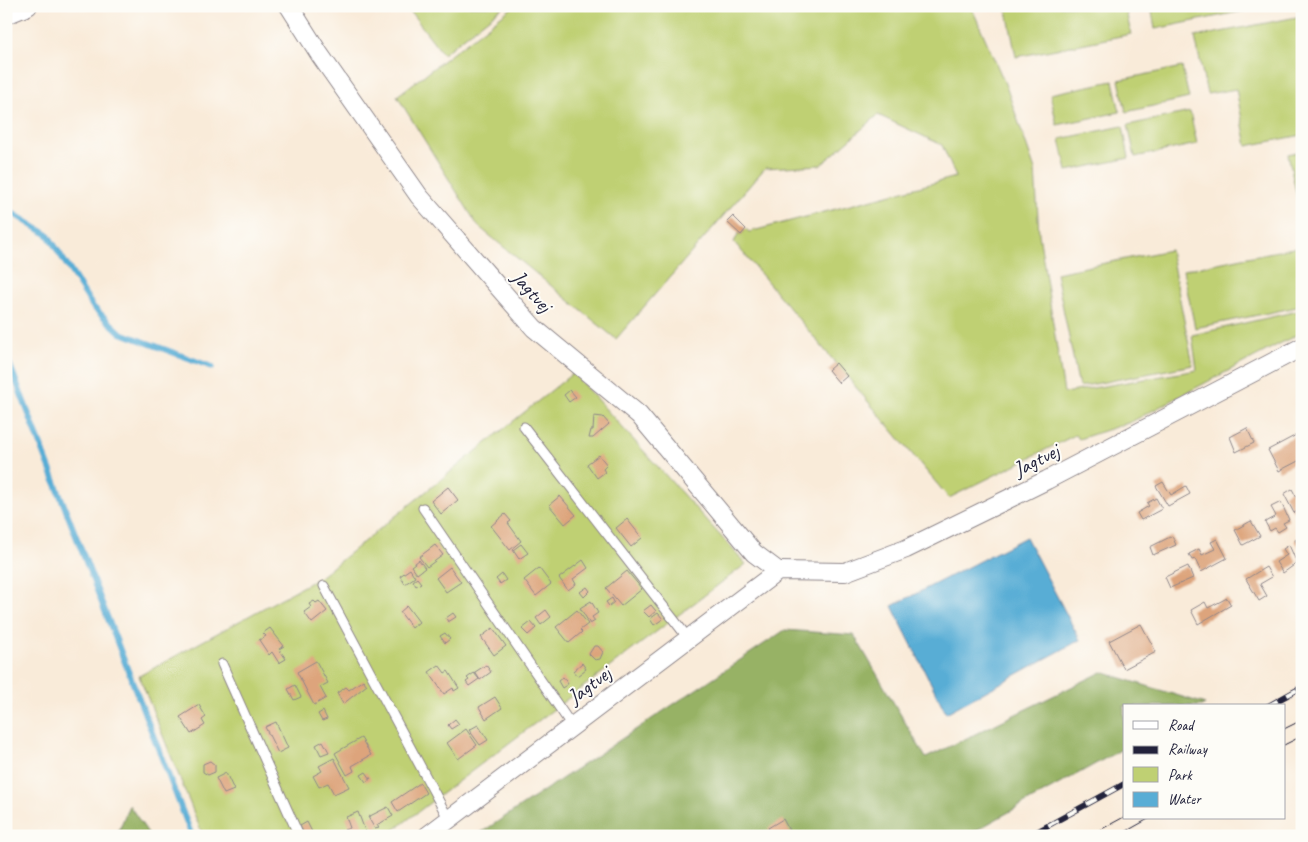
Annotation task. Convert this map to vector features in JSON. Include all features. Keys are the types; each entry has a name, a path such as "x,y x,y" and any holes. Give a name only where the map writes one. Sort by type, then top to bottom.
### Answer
{"street":[{"path":"6,15 28,6"},
{"name":"Jagtvej","path":"290,6 320,55 419,196 534,328 639,416 754,553 778,572"},
{"name":"Jagtvej","path":"428,836 688,638 778,572 845,572 906,549 1047,480 1302,346"}],"lane":[{"path":"524,427 688,638"},
{"path":"423,508 572,726"},
{"path":"324,586 449,820"},
{"path":"222,664 299,836"}],"green space":[{"path":"406,6 504,6 443,54"},
{"path":"514,6 971,6 1006,86 1035,170 1039,234 1064,393 1197,370 1192,335 1302,310 1302,332 1131,422 1079,439 1075,435 949,498 734,242 739,233 741,235 746,229 749,232 956,177 942,145 878,115 821,165 765,168 616,339 478,226 397,96"},
{"path":"1006,6 1125,6 1131,34 1016,57"},
{"path":"1151,6 1268,6 1155,29"},
{"path":"1302,16 1302,135 1247,146 1236,89 1207,94 1195,37"},
{"path":"1182,67 1189,98 1126,112 1119,80"},
{"path":"1113,81 1120,112 1057,125 1050,94"},
{"path":"1190,112 1197,144 1135,157 1128,125"},
{"path":"1123,126 1129,158 1067,171 1060,139"},
{"path":"1302,151 1302,220 1288,154"},
{"path":"1298,247 1302,267 1302,306 1195,328 1183,270"},
{"path":"1170,250 1193,365 1079,387 1056,273"},
{"path":"573,373 746,564 386,836 203,836 139,676 320,577"},
{"path":"785,630 854,635 926,758 1102,672 1205,704 1123,704 1123,749 966,836 476,836"},
{"path":"129,805 150,836 117,836"}],"water":[{"path":"1026,537 1080,640 946,713 892,606"}],"building":[{"path":"733,216 746,229 741,235 727,222"},
{"path":"836,363 847,376 839,383 828,370"},
{"path":"570,390 576,397 569,402 564,395"},
{"path":"594,416 603,417 609,424 593,438 589,438 591,430 593,430"},
{"path":"1247,428 1254,443 1236,452 1230,437"},
{"path":"1302,432 1302,459 1279,471 1268,450"},
{"path":"599,455 607,465 603,469 605,472 597,478 587,464"},
{"path":"1163,482 1171,495 1186,486 1190,494 1168,506 1156,486"},
{"path":"448,487 458,500 441,514 431,501"},
{"path":"1292,489 1298,500 1302,497 1302,508 1294,513 1284,494"},
{"path":"560,496 576,515 565,524 549,505"},
{"path":"1156,498 1162,509 1141,520 1137,513 1149,506 1147,503"},
{"path":"1281,502 1289,520 1283,523 1286,527 1278,532 1275,528 1270,531 1265,522 1276,516 1271,507"},
{"path":"505,514 511,521 508,523 521,541 510,550 491,526"},
{"path":"627,519 642,538 631,547 616,528"},
{"path":"1251,521 1260,536 1243,545 1235,530"},
{"path":"1172,536 1176,545 1153,555 1150,547"},
{"path":"1302,536 1302,547 1300,548 1295,540"},
{"path":"1217,539 1227,558 1201,572 1195,559 1192,560 1189,554 1199,549 1202,555 1215,549 1211,542"},
{"path":"521,544 528,553 519,559 513,550"},
{"path":"435,545 443,555 427,567 419,557"},
{"path":"1289,545 1297,563 1283,573 1276,562 1287,555 1283,549"},
{"path":"419,560 425,568 417,574 411,566"},
{"path":"583,560 588,568 573,579 576,584 568,590 559,578"},
{"path":"1188,566 1193,578 1170,588 1165,577"},
{"path":"450,567 461,582 446,592 436,578"},
{"path":"1266,567 1272,577 1260,584 1267,596 1259,601 1246,579"},
{"path":"539,568 551,584 536,596 524,580"},
{"path":"410,569 415,577 405,584 400,576"},
{"path":"627,571 642,589 621,606 606,588"},
{"path":"502,574 506,580 500,584 496,579"},
{"path":"417,578 421,583 416,586 413,581"},
{"path":"587,587 590,591 584,597 580,592"},
{"path":"612,598 614,602 609,606 606,602"},
{"path":"1227,598 1231,605 1198,624 1191,610 1205,602 1208,608"},
{"path":"314,601 316,603 319,601 327,611 312,623 304,612 311,607 309,604"},
{"path":"591,601 598,613 592,617 595,621 590,624 580,608"},
{"path":"651,605 656,611 649,617 643,611"},
{"path":"407,606 419,622 412,628 400,612"},
{"path":"546,610 551,617 541,625 536,618"},
{"path":"577,610 588,624 569,643 556,627"},
{"path":"453,613 456,617 448,622 446,618"},
{"path":"658,613 663,619 654,625 650,619"},
{"path":"531,622 536,628 528,635 522,629"},
{"path":"1141,624 1156,652 1124,669 1109,641"},
{"path":"270,628 284,646 279,649 286,659 279,663 272,652 269,655 259,640 266,636 263,633"},
{"path":"493,628 506,646 494,655 481,637"},
{"path":"445,633 450,639 445,643 440,636"},
{"path":"594,646 598,646 603,652 600,659 595,660 589,654"},
{"path":"316,661 328,683 320,687 326,698 314,705 297,672"},
{"path":"582,663 586,669 577,676 573,671"},
{"path":"439,665 445,673 448,671 459,688 454,691 453,688 444,694 429,672"},
{"path":"486,665 491,672 480,680 475,672"},
{"path":"474,673 479,679 469,686 466,682 469,680 467,678"},
{"path":"563,677 568,684 562,688 558,681"},
{"path":"363,680 367,685 343,704 337,693 346,687 349,690"},
{"path":"295,685 301,697 294,700 288,689"},
{"path":"495,697 502,708 486,719 479,707"},
{"path":"199,705 206,717 202,720 205,725 191,734 180,717"},
{"path":"323,711 327,719 322,721 318,714"},
{"path":"455,719 459,724 451,729 448,725"},
{"path":"276,722 288,748 278,753 265,727"},
{"path":"478,725 488,740 480,745 469,730"},
{"path":"466,729 477,745 458,759 447,743"},
{"path":"361,738 371,755 352,766 354,771 347,775 335,753"},
{"path":"323,741 329,752 321,755 316,745"},
{"path":"334,758 349,787 334,794 328,783 319,787 313,776 322,771 319,766"},
{"path":"210,761 215,765 215,772 208,775 203,772 203,764"},
{"path":"366,772 371,779 366,782 361,775"},
{"path":"226,773 234,790 224,794 216,778"},
{"path":"420,783 426,793 398,812 392,802"},
{"path":"388,807 393,816 377,825 379,828 375,829 368,817"},
{"path":"358,812 367,836 347,836 344,830 350,828 346,817"},
{"path":"783,819 792,836 773,836 768,828"},
{"path":"307,822 313,834 305,836 300,826"}],"waterway":[{"path":"9,211 48,235 93,307 121,333 212,367"},
{"path":"6,355 192,836"}],"tram line":[{"path":"1286,728 1302,720"},
{"path":"1286,744 1302,736"},
{"path":"1089,836 1123,818"},
{"path":"1118,836 1146,820"}],"railway":[{"path":"1272,704 1302,687"},
{"path":"1029,836 1123,785"}]}
